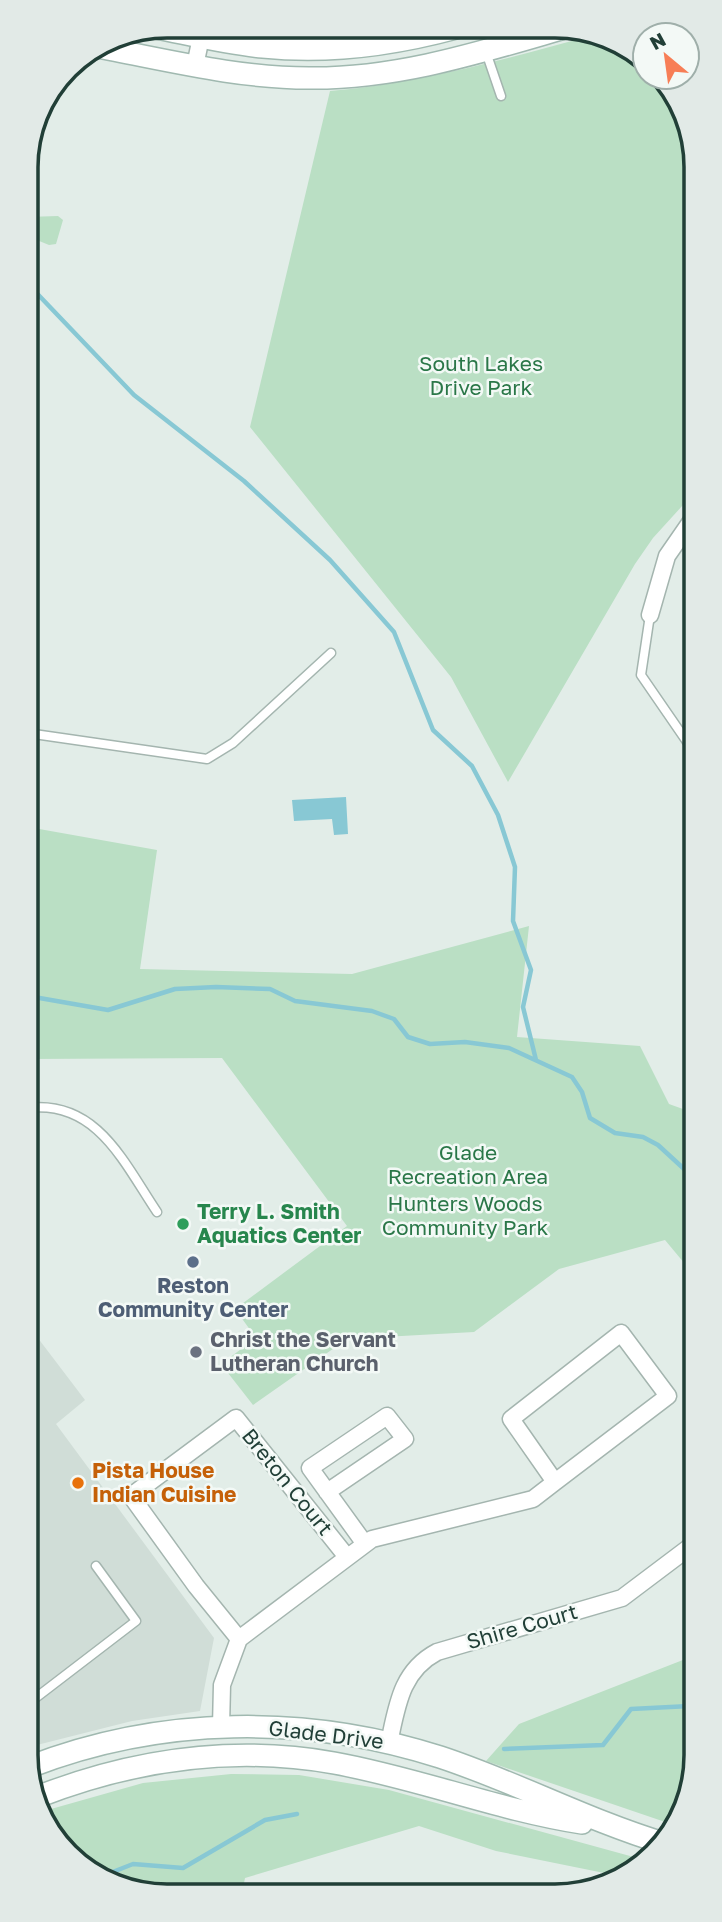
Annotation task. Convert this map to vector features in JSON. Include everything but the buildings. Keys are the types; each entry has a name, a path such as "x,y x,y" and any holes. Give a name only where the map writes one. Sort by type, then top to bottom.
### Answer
{"street":[{"path":"230,39 263,47 319,50 371,46 407,38"},
{"path":"114,50 195,66 278,77 341,78 406,70 529,38"},
{"path":"195,66 201,39"},
{"path":"650,615 667,556 684,532"},
{"name":"Breton Court","path":"347,1557 236,1418 131,1496 239,1639 372,1539 533,1499 668,1395 621,1333 511,1419 555,1482"},
{"name":"Breton Court","path":"327,1492 405,1438 387,1416 310,1468 327,1492 365,1544"},
{"name":"Shire Court","path":"389,1743 406,1682 421,1661 438,1652 622,1598 683,1552"},
{"path":"222,1741 222,1685 239,1639"},
{"name":"Glade Drive","path":"39,1765 116,1741 222,1741 314,1730 389,1743 440,1757 612,1827 651,1839"},
{"name":"Glade Drive","path":"45,1794 84,1780 222,1741 273,1756 335,1763 544,1817 612,1827"}],"lane":[{"path":"486,50 501,96"},
{"path":"650,615 640,675 684,737"},
{"path":"39,735 207,759 233,743 331,653"},
{"path":"38,1107 75,1112 96,1127 157,1212"},
{"path":"38,1696 136,1621 96,1566"}],"shaded area":[{"path":"38,1339 85,1400 56,1424 214,1638 200,1711 132,1721 38,1745"}],"green space":[{"name":"South Lakes Drive Park","path":"573,40 596,45 631,64 631,91 658,91 662,96 677,126 684,168 684,504 653,538 635,564 508,782 451,677 250,427 330,91 430,76"},
{"path":"58,216 63,220 56,244 49,245 39,241 39,217"},
{"name":"Glade Recreation Area","path":"39,829 157,850 140,969 352,974 529,926 517,1037 640,1046 669,1104 683,1109 683,1262 665,1240 559,1269 474,1332 347,1339 253,1405 221,1364 256,1338 235,1309 347,1226 222,1058 38,1059"},
{"path":"683,1660 683,1763 677,1796 664,1822 486,1761 519,1724"},
{"path":"231,1774 299,1775 389,1790 633,1857 605,1873 496,1851 419,1826 245,1878 244,1884 168,1884 142,1881 110,1870 89,1857 71,1840 51,1809 143,1783"}],"water":[{"path":"346,797 348,834 334,835 332,819 294,821 292,800"}],"waterway":[{"path":"39,295 134,395 244,481 330,560 394,632 433,730 472,766 498,815 515,867 513,921 531,970 523,1007 536,1060"},
{"path":"38,998 108,1010 175,989 270,989 295,1001 372,1011 394,1019 408,1037 430,1044 465,1042 509,1048 572,1077 582,1092 590,1118 615,1133 643,1137 658,1145 683,1168"},
{"path":"504,1749 603,1745 631,1709 683,1706"},
{"path":"114,1872 133,1864 183,1868 265,1820 297,1814"}],"place":[{"name":"Terry L. Smith Aquatics Center","path":"183,1224"},
{"name":"Reston Community Center","path":"193,1262"},
{"name":"Christ the Servant Lutheran Church","path":"196,1352"},
{"name":"Pista House Indian Cuisine","path":"78,1483"}],"park label":[{"name":"Hunters Woods Community Park","path":"465,1216"}]}
